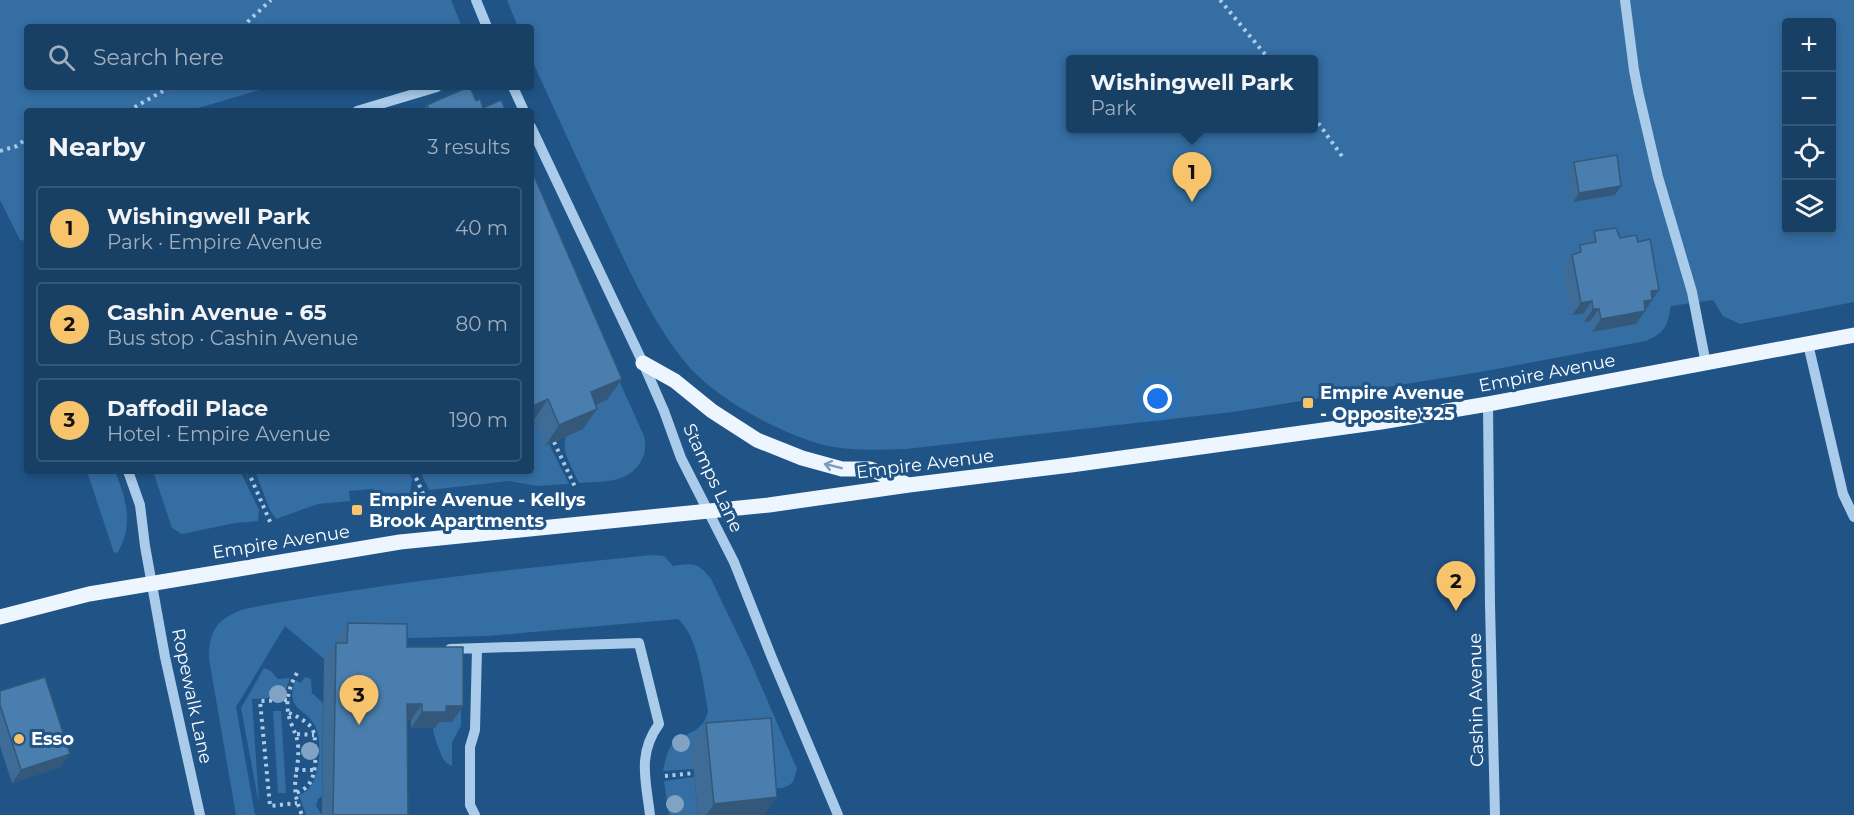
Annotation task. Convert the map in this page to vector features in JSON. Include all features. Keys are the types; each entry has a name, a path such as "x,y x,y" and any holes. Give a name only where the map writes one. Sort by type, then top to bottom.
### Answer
{"main road":[{"name":"Empire Avenue","path":"0,617 88,594 400,542 769,505 1381,422 1854,335"},
{"path":"643,363 675,381 712,411 767,445 842,469 870,470 909,485"}],"street":[{"path":"476,0 486,24"},
{"path":"1625,0 1638,91 1658,177 1692,292 1706,364"},
{"path":"367,108 427,90"},
{"path":"514,90 523,108"},
{"name":"Stamps Lane","path":"534,133 643,363 681,458 734,562 834,814"},
{"path":"1808,344 1844,495 1854,517"},
{"name":"Cashin Avenue","path":"1488,404 1495,815"},
{"name":"Ropewalk Lane","path":"129,474 140,505 165,657 201,815"},
{"path":"440,649 639,644 659,724 646,746 644,761 650,815"},
{"path":"475,815 470,805 470,757 471,739 476,730 477,649"}],"path":[{"path":"245,24 271,0"},
{"path":"1220,0 1265,55"},
{"path":"133,108 165,90"},
{"path":"1318,123 1344,159"},
{"path":"0,151 16,146 24,140"},
{"path":"554,442 576,489"},
{"path":"249,474 271,524"},
{"path":"414,474 424,496"},
{"path":"297,673 290,685 287,700 290,720 297,734 295,793 302,815"},
{"path":"287,700 260,701 270,806 297,802"},
{"path":"289,713 308,724 315,735 315,770 306,788 295,793"},
{"path":"297,734 315,735"},
{"path":"295,770 315,770"},
{"path":"645,778 694,773"}],"shaded area":[{"path":"0,0 451,0 461,24 24,24 24,90 260,90 198,108 24,108 24,241 20,240 0,200"},
{"path":"507,0 1854,0 1854,302 1740,324 1723,316 1713,300 1671,306 1662,331 1646,341 1480,372 1233,412 906,449 875,450 834,447 807,440 753,415 719,393 691,369 679,355 629,270 534,65 534,24 517,24"},
{"path":"534,192 644,436 645,450 642,460 628,475 613,480 579,483 566,455 567,435 576,413 607,399"},
{"path":"534,420 545,445 549,444 569,484 537,486 509,481 429,490 421,474 534,474"},
{"path":"88,474 116,474 122,492 127,512 126,531 118,552 114,553"},
{"path":"154,474 241,474 259,510 258,521 235,523 182,534 172,528"},
{"path":"256,474 410,474 412,479 410,493 376,497 373,489 349,491 350,501 318,504 276,519 270,510"},
{"path":"651,555 664,556 673,566 695,565 711,579 749,658 797,769 793,782 788,786 760,788 692,744 694,769 663,771 670,748 679,739 701,725 708,711 695,649 691,637 678,619 487,636 336,640 336,659 324,659 285,626 236,707 255,815 236,815 209,659 213,633 227,617 244,609 396,584"},
{"path":"264,668 271,671 278,679 290,678 286,689 277,689 272,698 252,699 259,804 241,708"},
{"path":"305,677 311,679 312,693 323,703 322,796 318,799 316,806 322,815 306,815 299,795 312,785 319,755 316,728 298,708 293,698 295,680 301,683"},
{"path":"461,677 461,726 452,742 452,766 443,758 433,728 435,722 451,722"},
{"path":"273,711 281,711 286,793 278,793"},
{"path":"694,777 698,815 669,815 664,781"}],"building":[{"path":"461,90 471,90 476,101 480,99 483,108 428,108 427,105"},
{"path":"501,100 505,108 483,108"},
{"path":"1617,155 1621,186 1579,193 1574,162"},
{"path":"534,176 622,379 591,392 597,409 559,425 548,399 534,406"},
{"path":"1616,228 1620,238 1636,235 1638,242 1650,239 1659,290 1651,291 1652,300 1644,301 1645,311 1601,319 1599,309 1593,309 1592,301 1581,303 1572,255 1581,252 1580,245 1596,242 1594,231"},
{"path":"348,623 407,624 407,647 463,647 463,706 446,706 446,712 422,712 422,704 407,704 408,815 333,815 336,643 347,643"},
{"path":"45,677 70,754 21,770 0,705 0,691"},
{"path":"771,718 777,797 714,804 706,723"}],"place":[{"name":"Wishingwell Park","path":"1192,202"},
{"name":"Empire Avenue - Opposite 325","path":"1308,403"},
{"name":"Empire Avenue - Kellys Brook Apartments","path":"357,510"},
{"name":"Cashin Avenue - 65","path":"1456,611"},
{"name":"Daffodil Place","path":"359,725"},
{"name":"Esso","path":"19,739"}]}
